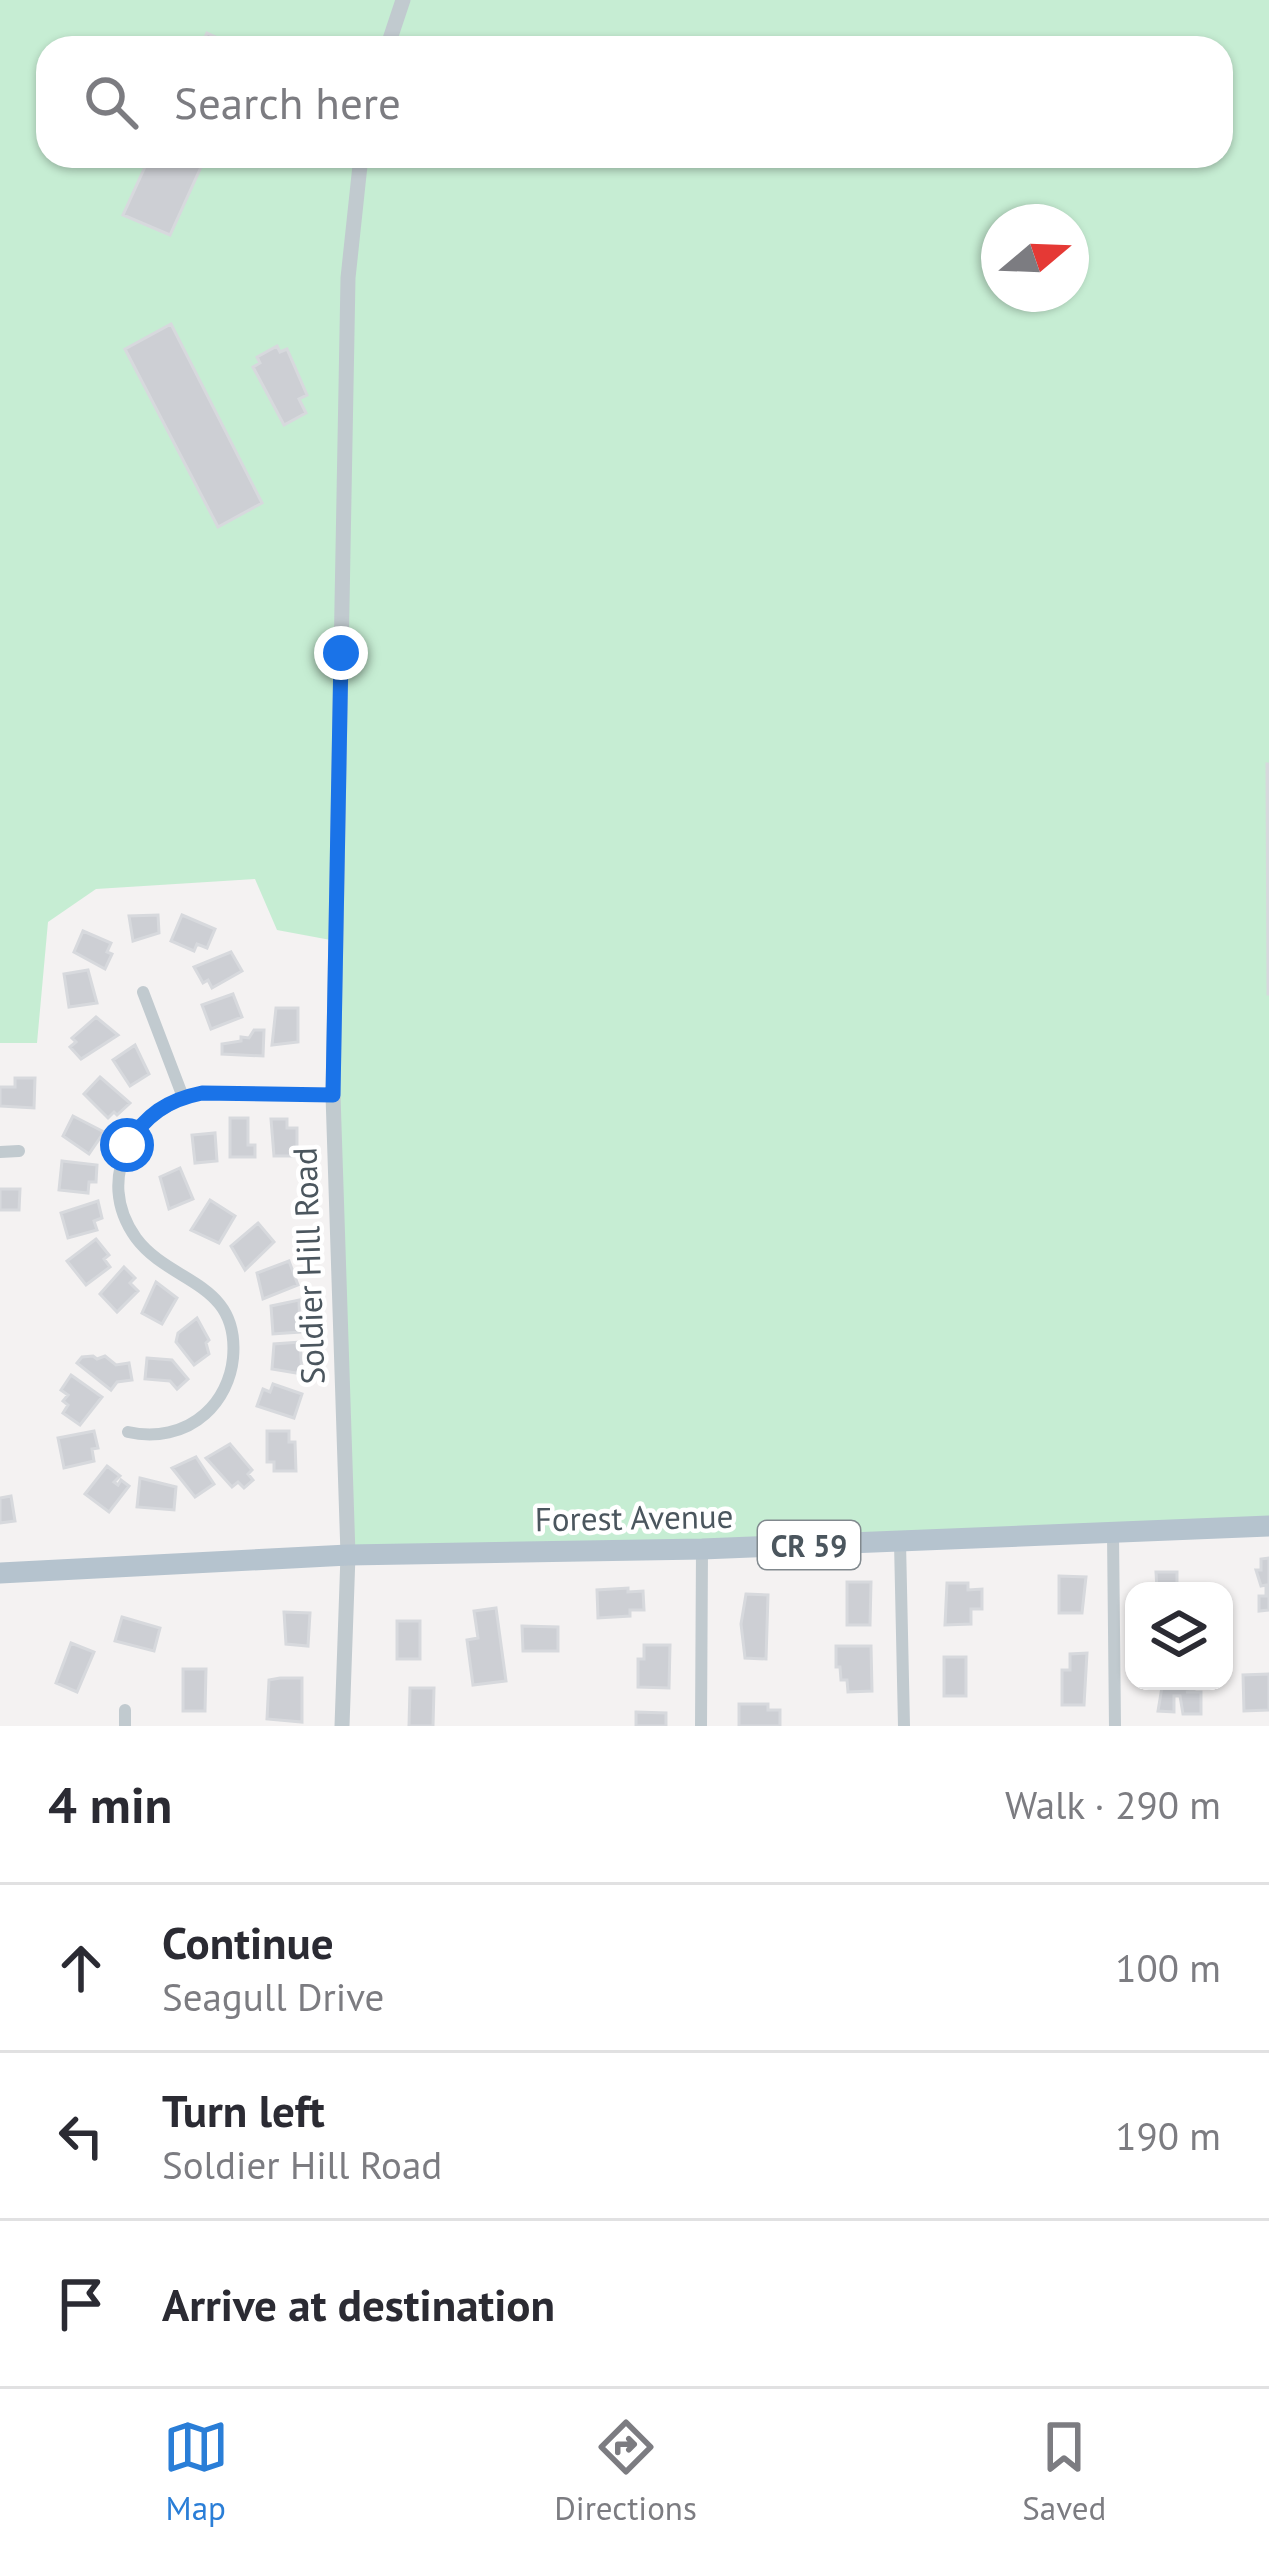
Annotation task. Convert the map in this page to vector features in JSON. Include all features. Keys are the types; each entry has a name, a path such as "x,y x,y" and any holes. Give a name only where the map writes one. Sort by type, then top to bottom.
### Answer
{"main road":[{"name":"Forest Avenue","path":"0,1574 348,1556 702,1549 1269,1526"}],"street":[{"path":"391,36 403,0"},
{"name":"Soldier Hill Road","path":"342,1726 348,1556 333,1095 348,278 360,168"},
{"path":"143,992 183,1097"},
{"path":"128,1432 154,1435 190,1425 217,1401 232,1371 233,1336 221,1306 197,1281 149,1252 126,1220 118,1181 127,1145 149,1116 183,1097 202,1093 333,1095"},
{"path":"0,1152 19,1151"},
{"path":"1113,1534 1115,1726"},
{"path":"900,1542 904,1726"},
{"path":"700,1726 702,1549"},
{"path":"125,1710 125,1726"}],"green space":[{"path":"0,0 1269,0 1269,1526 348,1555 336,941 277,930 255,879 96,889 48,922 37,1043 0,1043"}],"building":[{"path":"145,168 201,168 170,235 123,215"},
{"path":"171,324 262,503 218,527 125,349"},
{"path":"277,346 280,352 287,349 307,395 299,399 306,413 284,425 253,367 260,363 257,357"},
{"path":"1269,764 1269,994 1268,994"},
{"path":"158,915 159,933 133,941 129,916"},
{"path":"182,915 215,929 207,948 197,944 194,951 171,941"},
{"path":"83,931 111,943 105,969 74,952"},
{"path":"231,952 242,971 212,988 208,980 203,983 194,967"},
{"path":"88,970 97,1003 69,1007 64,974"},
{"path":"233,994 242,1017 211,1029 202,1005"},
{"path":"276,1008 298,1008 298,1042 272,1045"},
{"path":"96,1017 118,1035 81,1059 70,1047 76,1042 72,1038"},
{"path":"254,1030 264,1030 263,1056 222,1054 222,1044 249,1038"},
{"path":"135,1045 149,1074 130,1086 113,1060"},
{"path":"100,1077 130,1103 108,1118 84,1094"},
{"path":"15,1078 35,1078 34,1108 0,1106 0,1087 15,1087"},
{"path":"73,1116 104,1132 89,1154 63,1136"},
{"path":"230,1118 248,1118 248,1145 255,1145 255,1157 230,1157"},
{"path":"271,1119 287,1119 287,1128 297,1128 297,1156 274,1156"},
{"path":"215,1133 217,1161 195,1163 192,1135"},
{"path":"62,1161 97,1165 96,1182 89,1182 88,1193 59,1190"},
{"path":"180,1168 193,1199 169,1209 160,1177"},
{"path":"0,1189 20,1189 19,1210 0,1210"},
{"path":"210,1200 235,1216 219,1243 191,1230"},
{"path":"98,1201 102,1218 94,1221 97,1230 68,1238 61,1213"},
{"path":"258,1223 274,1242 245,1270 231,1246"},
{"path":"96,1239 109,1255 104,1259 110,1267 86,1285 67,1261"},
{"path":"289,1261 298,1285 263,1299 257,1273"},
{"path":"124,1267 135,1278 130,1283 138,1291 117,1312 100,1294"},
{"path":"156,1282 177,1298 162,1324 142,1313"},
{"path":"299,1300 300,1332 273,1334 271,1306"},
{"path":"197,1318 209,1340 209,1354 194,1365 176,1342 178,1333"},
{"path":"300,1342 302,1374 272,1369 274,1344"},
{"path":"105,1356 116,1365 129,1363 132,1380 117,1382 111,1390 77,1363"},
{"path":"147,1358 172,1360 188,1379 177,1389 170,1381 145,1379"},
{"path":"71,1375 102,1397 80,1425 63,1413 68,1395 61,1390"},
{"path":"273,1384 302,1394 294,1418 257,1406 263,1389 270,1392"},
{"path":"94,1431 98,1448 92,1449 94,1461 64,1468 58,1438"},
{"path":"267,1431 289,1431 289,1442 295,1442 296,1471 274,1471 274,1462 267,1462"},
{"path":"230,1444 252,1470 248,1474 253,1480 244,1488 238,1482 232,1487 206,1458"},
{"path":"196,1457 214,1484 195,1497 172,1468"},
{"path":"107,1466 120,1476 114,1482 118,1485 121,1480 129,1486 109,1512 85,1494"},
{"path":"140,1478 176,1487 174,1510 137,1507"},
{"path":"11,1496 15,1521 0,1523 0,1498"},
{"path":"1269,1558 1269,1610 1259,1611 1259,1596 1266,1596 1266,1585 1261,1586 1256,1570 1261,1570 1261,1559"},
{"path":"1156,1572 1177,1572 1177,1582 1157,1582"},
{"path":"1059,1576 1086,1577 1082,1613 1059,1613"},
{"path":"847,1582 871,1582 870,1625 847,1625"},
{"path":"947,1583 982,1589 982,1609 971,1609 971,1624 945,1625"},
{"path":"628,1588 628,1592 643,1591 644,1610 598,1618 597,1590"},
{"path":"746,1594 768,1595 766,1659 745,1658 741,1624"},
{"path":"496,1608 506,1681 473,1685 467,1640 478,1638 474,1611"},
{"path":"284,1612 310,1613 308,1646 286,1644"},
{"path":"122,1617 160,1628 154,1651 115,1641"},
{"path":"397,1621 420,1621 420,1659 397,1659"},
{"path":"522,1626 558,1627 558,1651 523,1651"},
{"path":"71,1643 94,1652 77,1692 56,1683"},
{"path":"644,1645 670,1645 669,1688 638,1687 638,1659 644,1659"},
{"path":"836,1646 871,1646 872,1691 848,1692 847,1680 841,1680 840,1667 836,1667"},
{"path":"1087,1653 1084,1705 1062,1705 1062,1670 1070,1670 1070,1654"},
{"path":"944,1657 966,1657 966,1696 944,1696"},
{"path":"183,1669 206,1669 205,1711 183,1711"},
{"path":"1269,1674 1269,1710 1244,1711 1243,1675"},
{"path":"302,1678 302,1722 267,1719 269,1680"},
{"path":"410,1688 434,1688 433,1726 409,1726"},
{"path":"1162,1690 1201,1692 1201,1714 1183,1714 1180,1696 1174,1696 1174,1712 1158,1711"},
{"path":"739,1704 768,1704 768,1710 780,1710 780,1726 739,1726"},
{"path":"636,1712 666,1713 666,1726 636,1726"}],"route":[{"path":"127,1145 149,1116 183,1097 202,1093 333,1095 341,653"}]}
